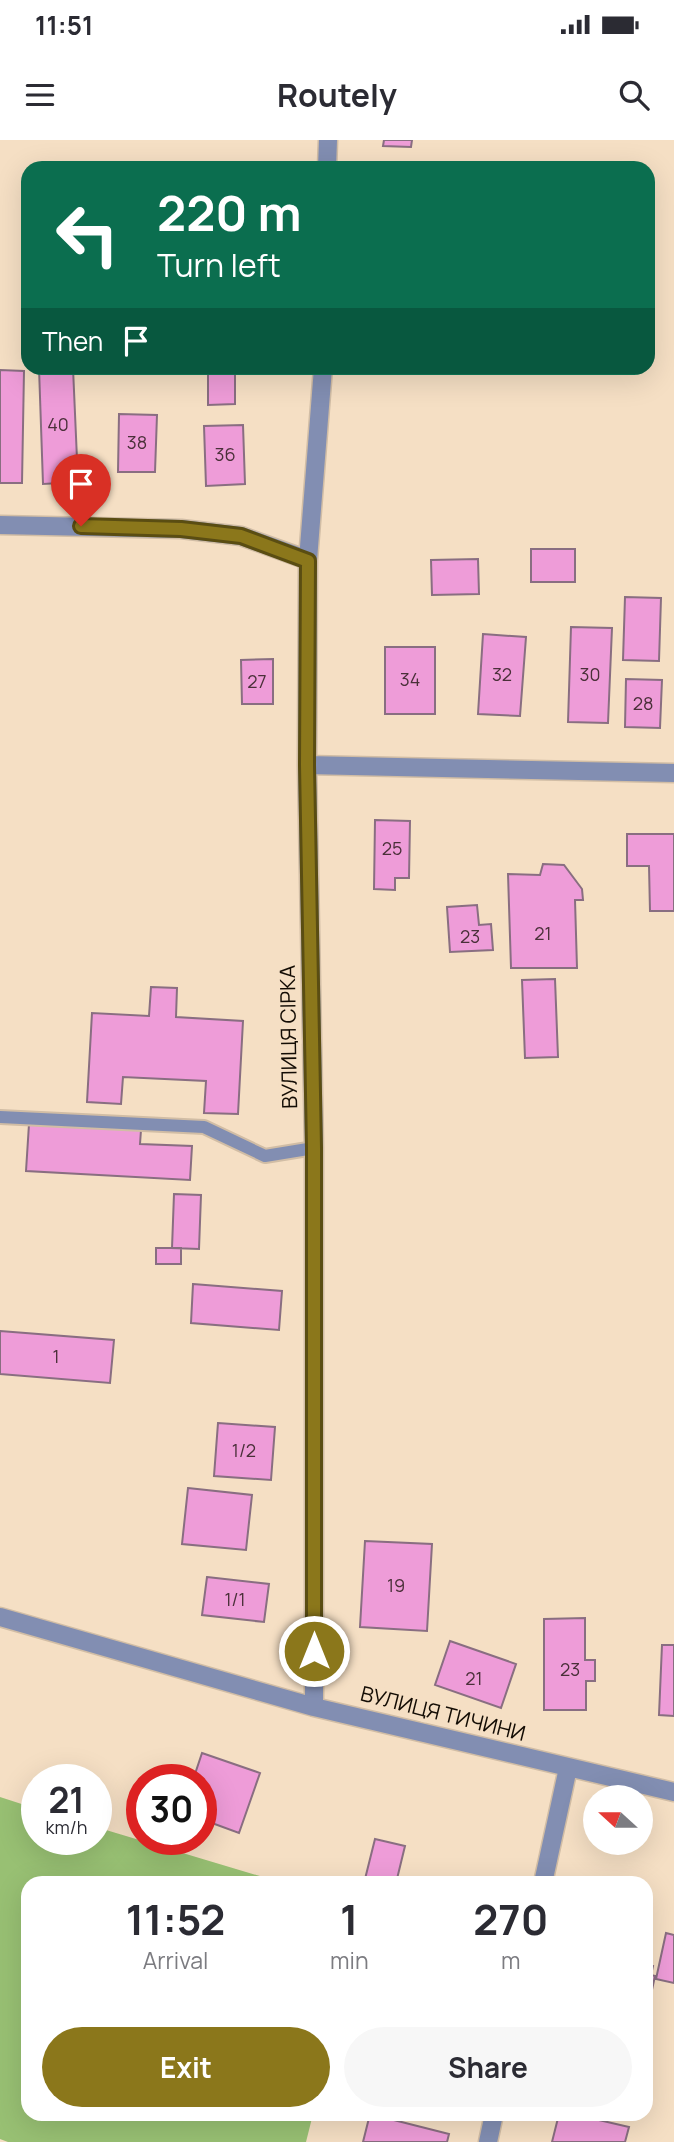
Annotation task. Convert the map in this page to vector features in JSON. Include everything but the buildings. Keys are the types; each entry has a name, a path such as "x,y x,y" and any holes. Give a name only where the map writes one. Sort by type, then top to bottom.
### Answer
{"street":[{"path":"327,161 328,140"},
{"name":"ВУЛИЦЯ СІРКА","path":"314,1707 314,1148 307,765 308,561 322,375"},
{"path":"0,525 181,529 241,536 308,561"},
{"path":"307,765 674,773"},
{"name":"ВУЛИЦЯ ТИЧИНИ","path":"0,1617 314,1707 674,1792"},
{"path":"545,1876 568,1768"},
{"path":"488,2142 492,2121"}],"lane":[{"path":"0,1118 204,1127 265,1156 314,1148"}],"green space":[{"path":"0,1797 21,1804 21,1855 112,1855 112,1832 126,1836 126,1855 190,1855 260,1876 21,1876 21,2121 311,2121 306,2142 8,2142 0,2139"}],"route":[{"path":"81,526 181,529 241,536 308,561 307,765 314,1148 314,1651"}]}
